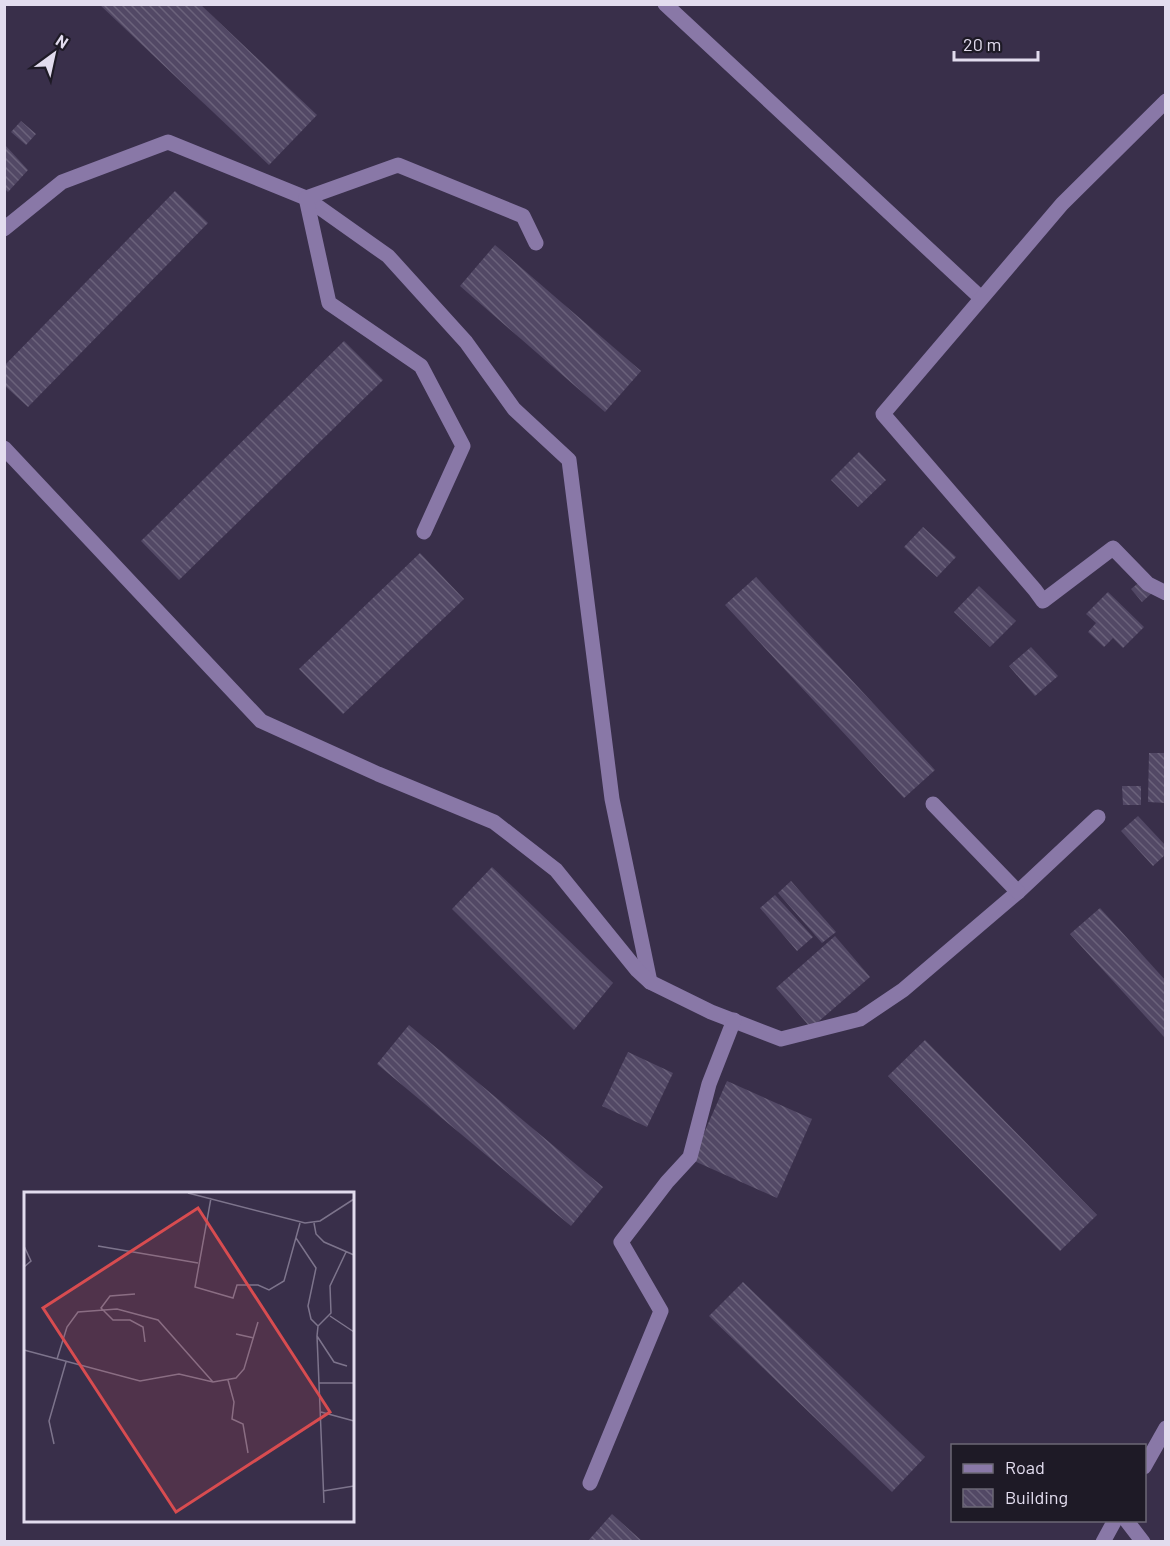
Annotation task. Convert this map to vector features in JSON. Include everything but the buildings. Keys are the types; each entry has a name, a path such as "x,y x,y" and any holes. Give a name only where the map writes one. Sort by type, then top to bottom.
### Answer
{"street":[{"path":"665,4 981,298"},
{"path":"1166,101 1062,204 883,414 1043,602 1113,548 1148,584 1166,593"},
{"path":"4,229 62,182 168,142 306,198 388,256 466,342 514,409 569,459 612,799 650,982"},
{"path":"306,198 398,165 523,216 536,243"},
{"path":"306,198 329,303 421,366 463,446 424,532"},
{"path":"4,448 261,721 378,774 494,822 556,870 637,970 650,982 781,1039 860,1018 903,990 1018,892 1098,817"},
{"path":"933,804 1018,892"},
{"path":"590,1483 661,1311 621,1242 667,1182 690,1157 710,1084 734,1020"},
{"path":"1146,1463 1166,1428"},
{"path":"1103,1542 1114,1522"},
{"path":"1127,1522 1143,1542"}]}
